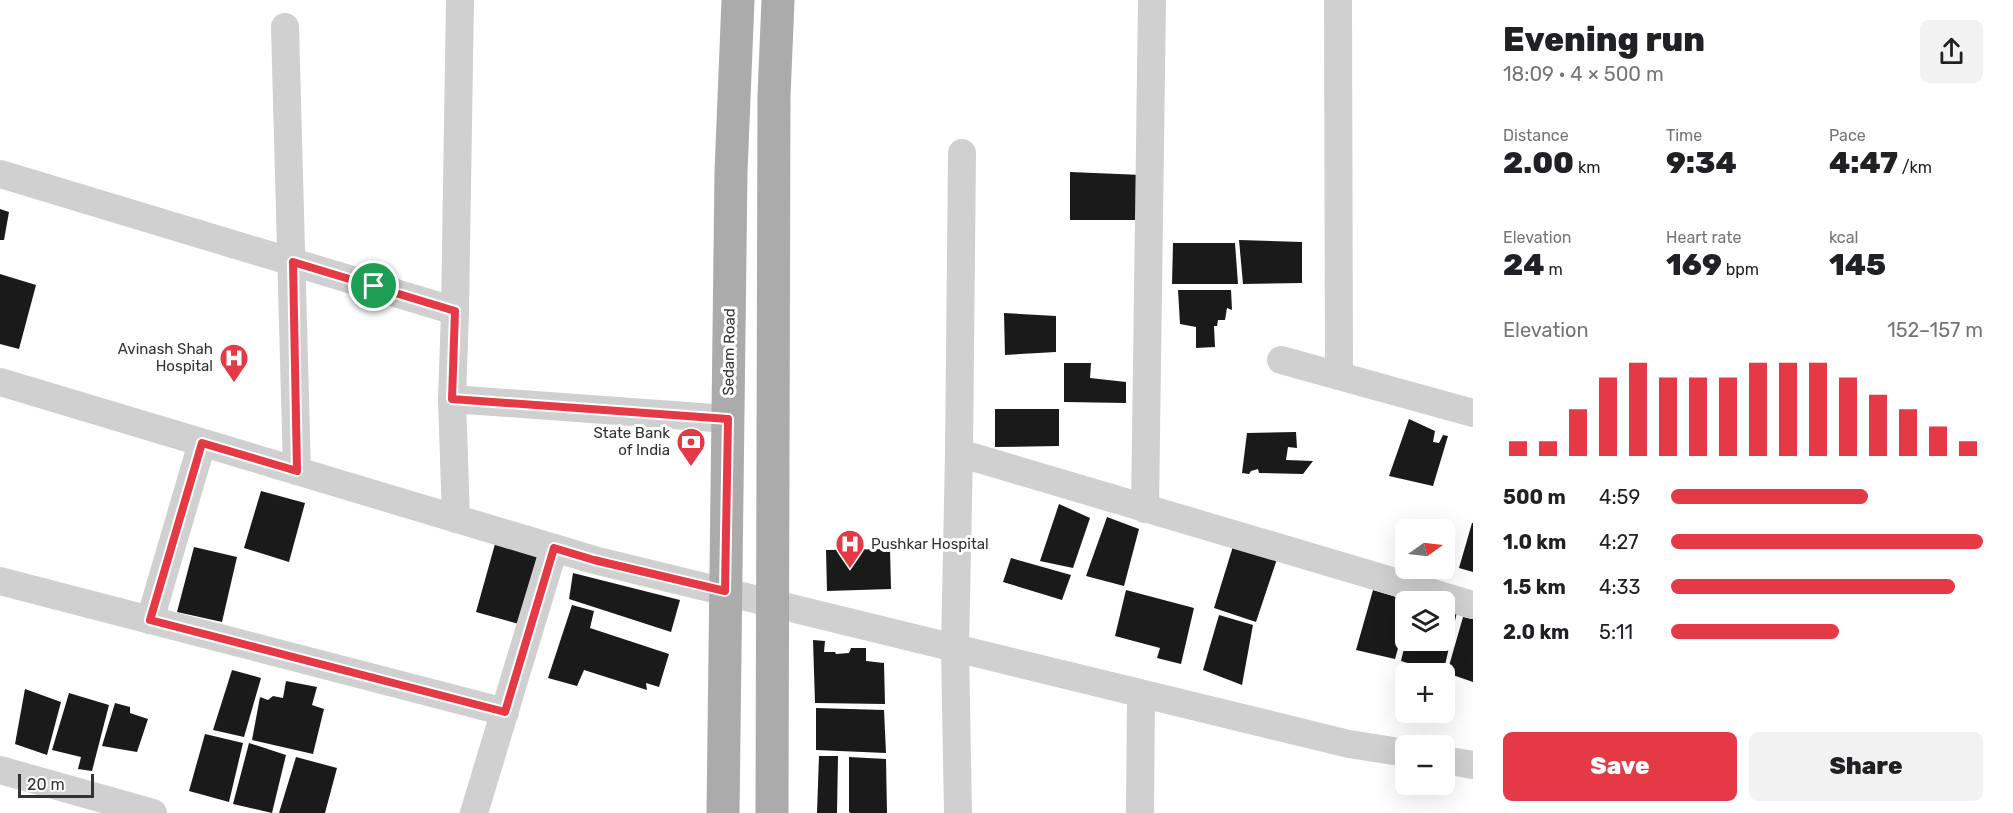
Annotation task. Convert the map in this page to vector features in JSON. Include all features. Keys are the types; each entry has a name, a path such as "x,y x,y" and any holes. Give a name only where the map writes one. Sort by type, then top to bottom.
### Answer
{"main road":[{"name":"Sedam Road","path":"717,806 725,591 731,172 738,0"},
{"path":"772,813 774,96 778,0"}],"street":[{"path":"456,519 452,399 459,0"},
{"path":"1145,509 1152,0"},
{"path":"1338,0 1339,376"},
{"path":"285,27 297,471"},
{"path":"958,813 955,649 962,153"},
{"path":"0,174 455,311"},
{"path":"1281,360 1473,413"},
{"path":"0,382 594,560 1349,744 1395,751"},
{"path":"452,399 728,419"},
{"path":"150,620 202,443"},
{"path":"959,453 1473,605"},
{"path":"474,813 554,548"},
{"path":"0,581 505,712"},
{"path":"1140,813 1141,694"},
{"path":"1455,762 1473,765"},
{"path":"1,774 153,813"}],"building":[{"path":"1070,172 1142,175 1141,220 1070,220"},
{"path":"0,209 9,212 4,240 0,240"},
{"path":"1239,240 1302,242 1302,283 1243,284"},
{"path":"1173,243 1235,243 1238,284 1172,284"},
{"path":"0,274 36,285 19,349 0,344"},
{"path":"1178,290 1231,290 1232,310 1227,308 1225,320 1218,320 1217,326 1214,326 1215,347 1196,348 1196,327 1180,324"},
{"path":"1004,313 1056,316 1056,352 1005,355"},
{"path":"1064,363 1091,363 1090,378 1126,382 1126,403 1064,402"},
{"path":"995,409 1059,409 1059,446 995,447"},
{"path":"1409,419 1435,431 1433,442 1439,443 1443,435 1448,436 1433,486 1389,476"},
{"path":"1296,432 1297,448 1288,447 1286,460 1313,461 1303,474 1259,473 1258,469 1249,474 1242,473 1247,433"},
{"path":"261,491 305,503 289,562 244,548"},
{"path":"1059,504 1090,518 1073,568 1040,561"},
{"path":"1107,517 1139,529 1124,586 1086,576"},
{"path":"1473,523 1473,572 1459,568"},
{"path":"1234,543 1277,559 1256,622 1214,608"},
{"path":"495,544 545,559 526,626 476,612"},
{"path":"194,547 237,557 222,622 177,612"},
{"path":"890,549 891,589 827,591 826,550"},
{"path":"1011,558 1071,575 1062,600 1003,582"},
{"path":"573,573 680,600 671,632 569,599"},
{"path":"1126,590 1194,608 1181,664 1157,658 1160,648 1115,636"},
{"path":"1373,590 1395,597 1395,651 1397,651 1395,659 1356,650"},
{"path":"572,605 594,611 590,628 669,654 659,687 646,683 647,690 584,670 577,686 548,678"},
{"path":"1219,615 1253,625 1242,685 1203,670"},
{"path":"1463,617 1473,619 1473,682 1455,676 1455,663 1450,663"},
{"path":"813,640 825,641 824,652 835,652 836,654 849,653 851,648 866,648 866,661 884,663 885,704 815,703"},
{"path":"1403,651 1448,651 1445,663 1401,661"},
{"path":"232,670 261,678 244,737 213,730"},
{"path":"286,681 317,687 312,705 324,709 313,754 252,740 260,697 268,700 273,696 283,698"},
{"path":"25,689 61,702 47,755 15,744"},
{"path":"69,693 109,705 92,771 78,769 81,757 52,750"},
{"path":"115,703 130,707 130,713 148,719 137,752 102,746"},
{"path":"816,708 884,710 886,753 816,750"},
{"path":"205,734 243,743 229,802 189,791"},
{"path":"249,743 286,755 272,813 233,804"},
{"path":"819,756 838,756 837,813 817,813"},
{"path":"296,757 337,768 325,813 279,813"},
{"path":"849,757 886,759 887,813 850,813"}],"place":[{"name":"Avinash Shah Hospital","path":"234,384"},
{"name":"State Bank of India","path":"691,468"},
{"name":"Pushkar Hospital","path":"850,570"}],"route":[{"path":"293,262 374,286 455,311 452,399 728,419 725,591 594,560 554,548 505,712 150,620 202,443 297,471 293,262"}]}
